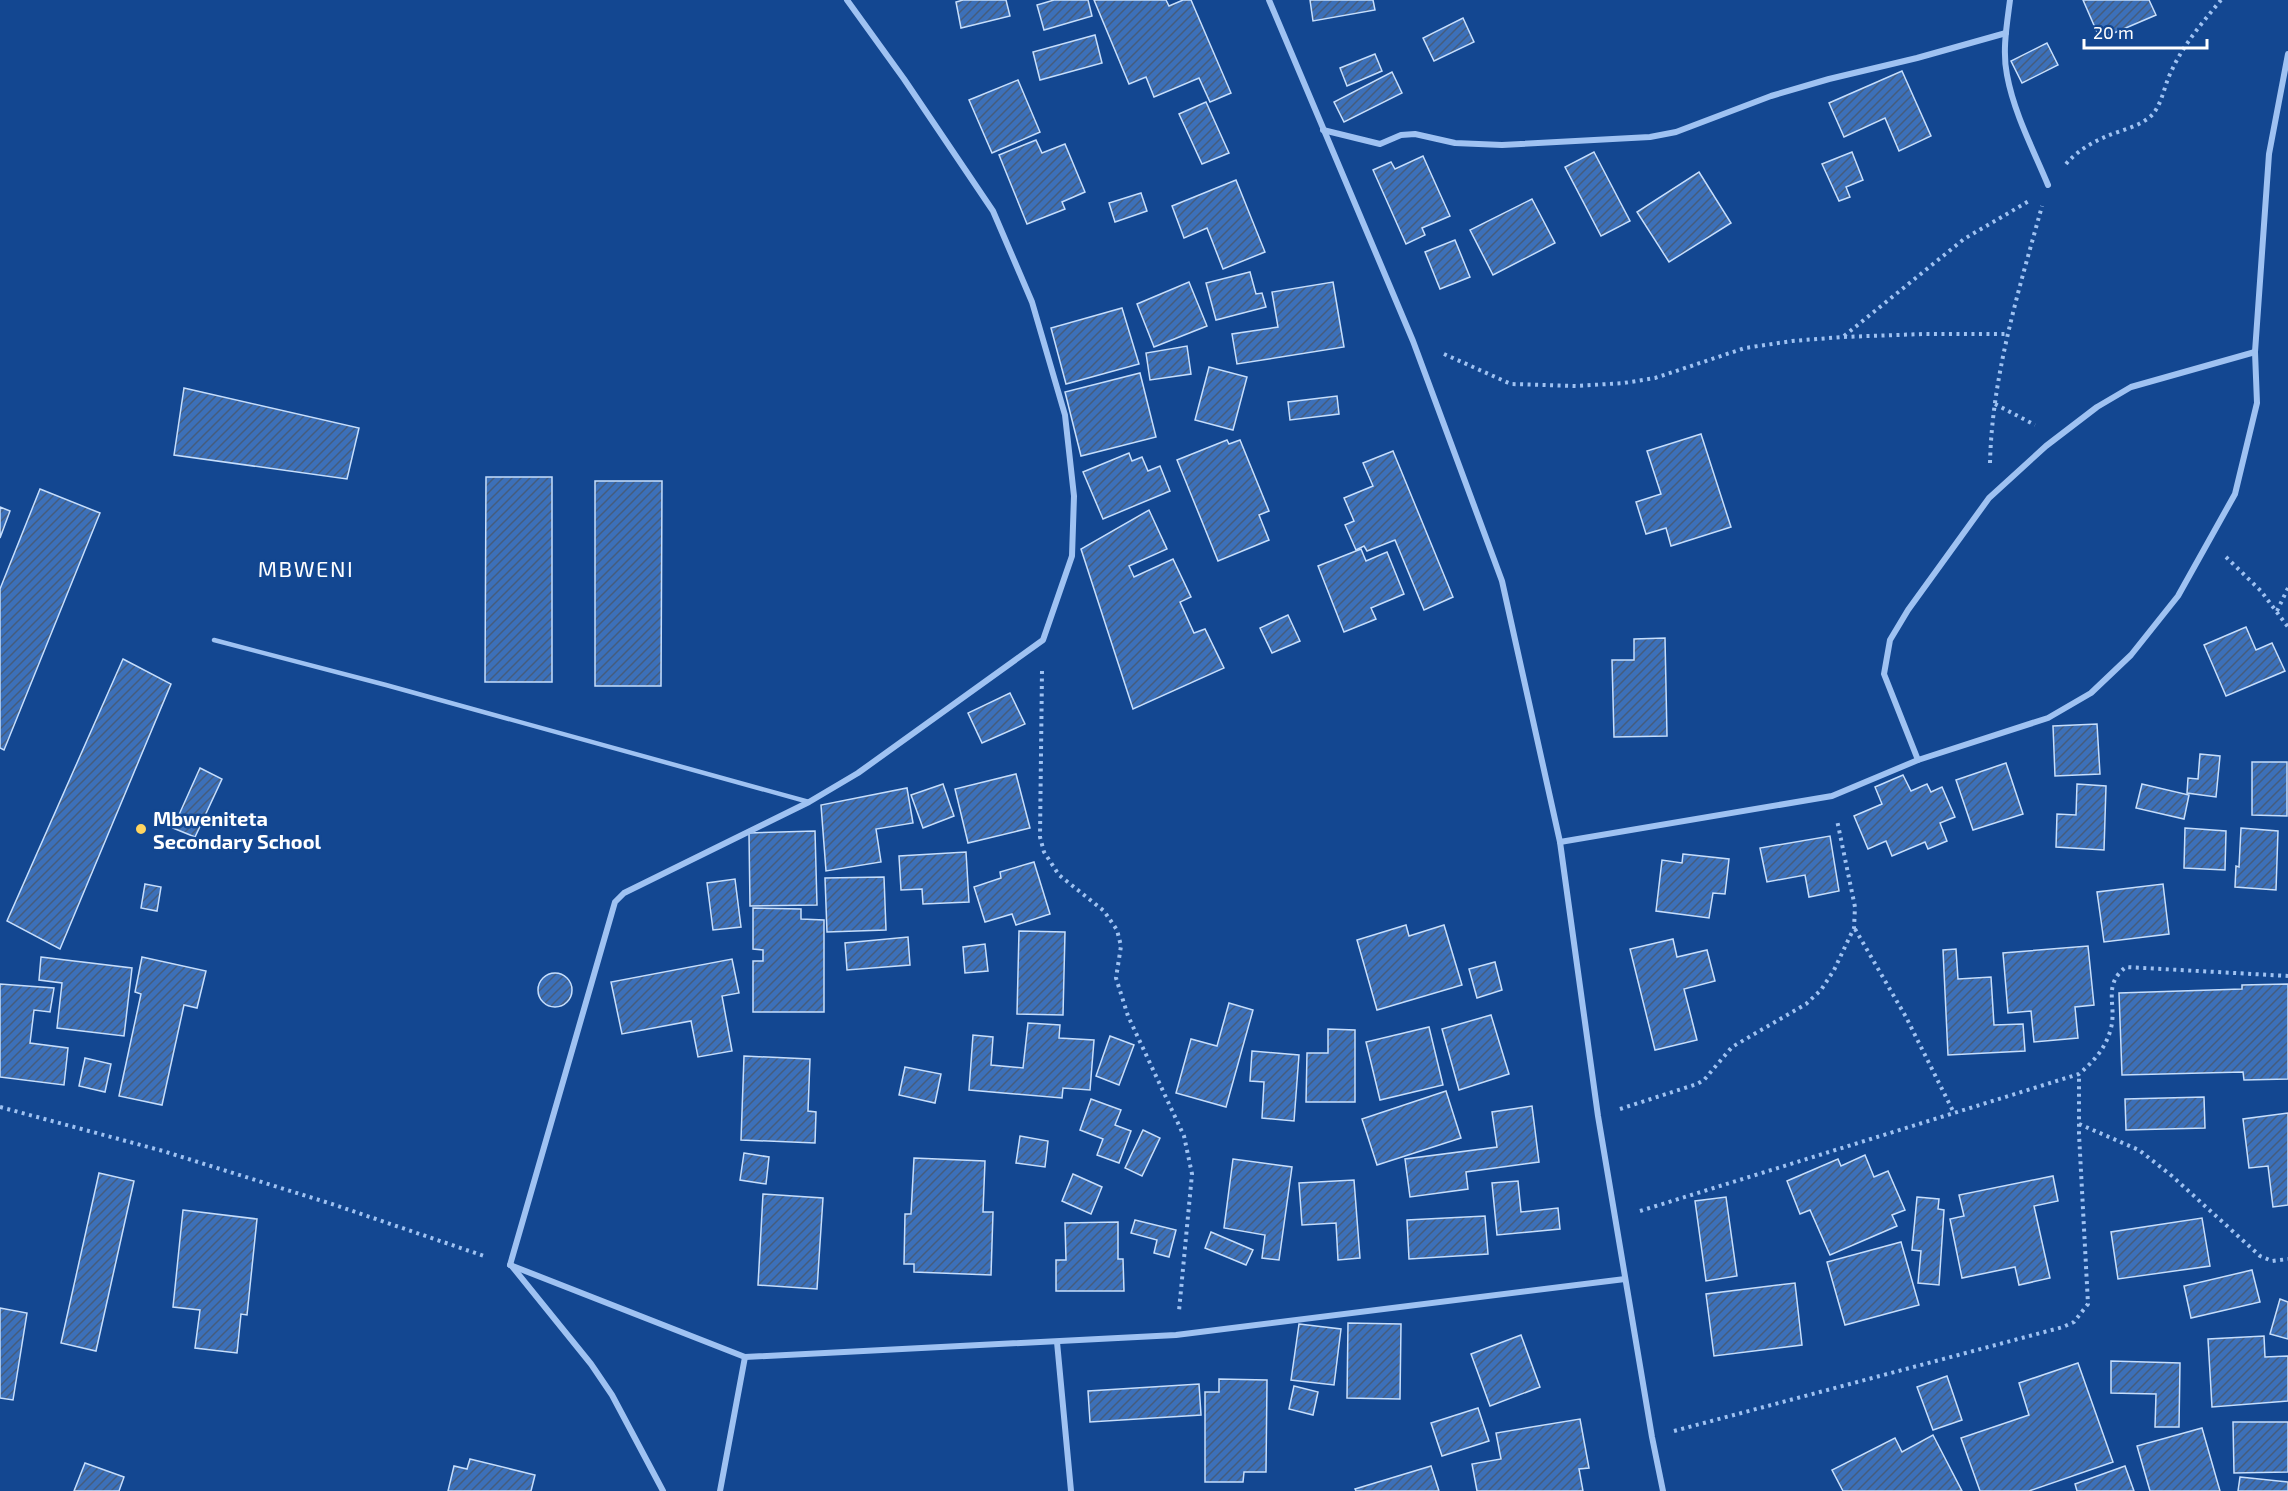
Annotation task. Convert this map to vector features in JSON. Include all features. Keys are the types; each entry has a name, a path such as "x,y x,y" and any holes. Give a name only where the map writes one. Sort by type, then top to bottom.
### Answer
{"street":[{"path":"510,1265 615,902 624,893 809,801 858,773 1043,640 1072,556 1074,496 1065,415 1032,302 993,211 847,0"},
{"path":"1269,0 1413,341 1502,581 1560,842 1598,1116 1663,1491"},
{"path":"2010,0 2006,33 2006,74 2019,119 2048,185"},
{"path":"1323,130 1380,144 1401,135 1415,134 1455,143 1502,145 1650,136 1676,132 1771,96 1829,79 1917,58 2006,33"},
{"path":"1560,842 1832,796 1918,760 2048,718 2091,693 2131,655 2178,596 2235,494 2257,403 2255,352 2269,154 2288,54"},
{"path":"1918,760 1884,674 1890,640 1908,610 1989,498 2059,436 2097,407 2131,387 2255,352"},
{"path":"510,1265 745,1357 1176,1335 1625,1279"},
{"path":"510,1265 591,1364 612,1395 663,1491"},
{"path":"1056,1342 1071,1491"},
{"path":"720,1491 745,1357"}],"lane":[{"path":"214,640 809,801"}],"path":[{"path":"1989,498 1991,425 2008,334 2048,185 2074,154 2088,144 2136,125 2152,115 2165,94 2169,74 2193,33 2221,0"},
{"path":"1843,337 1964,239 2015,208 2046,193"},
{"path":"1413,341 1511,384 1576,386 1624,383 1655,378 1745,348 1843,337 2008,334"},
{"path":"1995,404 2059,436"},
{"path":"2208,539 2277,611 2288,627"},
{"path":"2277,611 2288,588"},
{"path":"1043,640 1040,837 1044,852 1059,875 1104,911 1117,930 1121,946 1116,978 1128,1017 1184,1136 1192,1174 1176,1335"},
{"path":"1598,1116 1697,1084 1704,1080 1732,1047 1806,1004 1821,990 1834,970 1854,928 1855,907 1832,796"},
{"path":"1854,928 1906,1017 1954,1113"},
{"path":"1616,1218 2079,1074 2095,1061 2105,1043 2112,1026 2112,986 2117,974 2126,968 2288,976"},
{"path":"1652,1437 2052,1330 2074,1322 2088,1304 2079,1124 2079,1074"},
{"path":"0,1107 163,1150 335,1205 510,1265"},
{"path":"2079,1124 2139,1150 2172,1176 2260,1256 2272,1261 2288,1259"}],"building":[{"path":"1006,0 1010,16 961,28 956,2"},
{"path":"1054,0 1088,0 1092,16 1044,30 1037,5"},
{"path":"1094,0 1166,0 1169,6 1183,0 1191,0 1231,93 1210,102 1199,78 1154,97 1146,77 1129,84"},
{"path":"1310,0 1373,0 1375,10 1313,21"},
{"path":"2083,0 2149,0 2156,15 2100,39"},
{"path":"1463,18 1474,42 1434,61 1423,38"},
{"path":"1095,35 1102,63 1040,80 1033,52"},
{"path":"2047,43 2058,65 2022,83 2011,61"},
{"path":"1375,54 1382,71 1347,86 1340,68"},
{"path":"1902,71 1931,136 1899,151 1885,118 1844,137 1829,103"},
{"path":"1392,72 1402,93 1344,122 1334,102"},
{"path":"1018,80 1040,132 992,153 969,100"},
{"path":"1206,102 1229,153 1202,164 1179,114"},
{"path":"1036,140 1042,153 1065,144 1085,192 1062,202 1065,209 1027,224 999,155"},
{"path":"1594,152 1630,221 1601,236 1565,167"},
{"path":"1852,152 1863,180 1846,187 1850,197 1839,201 1822,164"},
{"path":"1423,156 1450,216 1422,228 1425,235 1406,244 1373,170 1391,162 1395,169"},
{"path":"1699,172 1731,223 1669,262 1637,212"},
{"path":"1236,180 1265,252 1223,269 1207,228 1184,238 1172,206"},
{"path":"1141,193 1147,211 1115,222 1109,203"},
{"path":"1532,199 1555,243 1493,275 1470,230"},
{"path":"1455,240 1470,277 1440,289 1425,252"},
{"path":"1250,272 1256,294 1262,293 1266,307 1216,320 1206,283"},
{"path":"1189,282 1207,326 1154,347 1137,304"},
{"path":"1333,282 1344,347 1237,364 1232,334 1278,327 1272,292"},
{"path":"1122,308 1139,364 1066,384 1051,328"},
{"path":"1187,346 1191,374 1150,380 1146,353"},
{"path":"1209,367 1247,377 1233,430 1195,420"},
{"path":"1140,373 1156,437 1081,456 1065,392"},
{"path":"184,388 359,428 347,479 174,455"},
{"path":"1337,396 1339,414 1290,420 1288,402"},
{"path":"1701,434 1731,527 1671,546 1666,528 1646,534 1636,502 1661,494 1647,451"},
{"path":"1227,440 1229,444 1240,440 1269,511 1259,515 1269,540 1218,561 1177,460"},
{"path":"1393,451 1453,597 1424,610 1395,540 1367,551 1364,546 1356,550 1345,525 1354,521 1344,498 1373,486 1363,463"},
{"path":"1129,453 1132,461 1142,457 1148,471 1160,466 1170,491 1103,519 1083,472"},
{"path":"486,477 552,477 552,682 485,682"},
{"path":"595,481 662,481 661,686 595,686"},
{"path":"40,489 100,513 4,750 0,748 0,589"},
{"path":"0,507 10,511 0,538"},
{"path":"1149,510 1167,549 1129,566 1134,577 1173,559 1191,597 1180,602 1194,633 1205,629 1224,668 1133,709 1081,549"},
{"path":"1361,549 1366,561 1387,552 1404,594 1371,608 1376,619 1344,632 1318,566"},
{"path":"1288,615 1300,641 1272,653 1260,628"},
{"path":"2246,627 2256,650 2272,643 2285,671 2226,696 2204,645"},
{"path":"1665,638 1667,736 1614,737 1612,660 1634,660 1634,639"},
{"path":"123,659 171,684 60,949 7,921"},
{"path":"1010,693 1025,724 982,743 968,713"},
{"path":"2097,724 2100,774 2055,776 2053,726"},
{"path":"2200,754 2220,756 2216,797 2187,793 2188,778 2198,779"},
{"path":"2252,762 2287,762 2287,816 2252,815"},
{"path":"2006,763 2023,814 1973,830 1956,780"},
{"path":"200,768 222,779 195,837 173,828"},
{"path":"1016,774 1030,828 968,843 955,789"},
{"path":"1903,775 1911,791 1927,784 1931,792 1942,787 1955,817 1940,823 1947,841 1928,849 1925,842 1892,856 1886,841 1868,849 1854,816 1882,804 1875,787"},
{"path":"943,784 954,816 923,828 911,795"},
{"path":"2077,784 2106,786 2104,850 2056,847 2057,814 2076,815"},
{"path":"2142,784 2189,795 2184,819 2136,808"},
{"path":"907,788 913,823 876,829 881,862 826,871 821,805"},
{"path":"2185,828 2226,831 2225,870 2184,868"},
{"path":"2241,828 2278,831 2276,890 2235,887 2236,866 2239,867"},
{"path":"815,831 817,905 750,906 749,833"},
{"path":"1830,836 1839,891 1809,897 1805,875 1767,882 1760,848"},
{"path":"966,852 969,902 923,904 922,889 901,890 899,856"},
{"path":"1683,854 1729,859 1725,894 1713,893 1709,918 1656,911 1662,860 1682,863"},
{"path":"1034,862 1050,914 1016,925 1012,914 985,922 974,887 1001,878 1000,872"},
{"path":"884,877 886,930 827,932 825,878"},
{"path":"735,879 741,927 713,930 707,883"},
{"path":"145,884 161,887 157,911 141,908"},
{"path":"2163,884 2169,934 2104,942 2097,892"},
{"path":"753,908 801,909 801,919 824,920 824,1012 753,1012 753,961 763,961 763,950 753,949"},
{"path":"1406,925 1409,936 1444,925 1462,985 1377,1010 1357,940"},
{"path":"1019,931 1065,932 1063,1015 1017,1014"},
{"path":"908,937 910,965 847,970 845,943"},
{"path":"1673,939 1677,957 1707,950 1715,981 1684,989 1697,1040 1655,1050 1630,949"},
{"path":"985,944 988,971 965,973 963,947"},
{"path":"2088,946 2094,1005 2075,1007 2078,1038 2034,1042 2031,1011 2008,1013 2003,953"},
{"path":"1956,949 1958,979 1991,977 1994,1025 2023,1024 2025,1051 1948,1055 1943,950"},
{"path":"41,957 132,968 124,1036 57,1028 62,983 39,980"},
{"path":"142,957 206,971 197,1008 184,1005 162,1105 119,1096 141,994 135,992"},
{"path":"732,959 739,993 722,996 732,1051 698,1057 691,1021 622,1034 611,982"},
{"path":"1495,962 1502,990 1477,998 1469,969"},
{"path":"555,973 567,978 572,990 567,1002 555,1007 543,1002 538,990 543,978"},
{"path":"0,984 54,988 50,1012 34,1010 30,1043 68,1048 64,1085 0,1077"},
{"path":"2288,984 2288,1079 2244,1080 2243,1072 2122,1075 2119,993 2242,989 2242,985"},
{"path":"1229,1003 1253,1010 1226,1107 1176,1093 1191,1039 1217,1046"},
{"path":"1491,1015 1509,1074 1459,1090 1442,1029"},
{"path":"1028,1023 1060,1025 1059,1038 1094,1040 1090,1090 1063,1088 1062,1098 969,1090 973,1035 993,1037 991,1065 1023,1068"},
{"path":"1429,1027 1443,1085 1380,1100 1366,1042"},
{"path":"1328,1029 1355,1030 1355,1102 1306,1102 1307,1053 1328,1053"},
{"path":"1110,1036 1134,1045 1119,1085 1096,1076"},
{"path":"1252,1051 1299,1055 1294,1121 1262,1118 1264,1082 1250,1081"},
{"path":"744,1056 810,1059 808,1111 816,1112 815,1143 741,1140"},
{"path":"85,1058 111,1064 105,1092 79,1086"},
{"path":"905,1067 941,1074 935,1103 899,1095"},
{"path":"1446,1091 1461,1138 1377,1165 1362,1119"},
{"path":"2204,1097 2205,1128 2126,1130 2125,1099"},
{"path":"1091,1099 1121,1110 1115,1125 1131,1131 1119,1163 1097,1155 1103,1139 1080,1130"},
{"path":"1532,1106 1539,1162 1466,1172 1468,1189 1410,1197 1405,1159 1497,1147 1492,1112"},
{"path":"2288,1113 2288,1205 2273,1207 2268,1166 2249,1168 2243,1119"},
{"path":"1143,1130 1160,1138 1142,1176 1125,1168"},
{"path":"1020,1136 1048,1141 1045,1167 1016,1163"},
{"path":"744,1153 769,1157 766,1184 740,1180"},
{"path":"1865,1155 1874,1177 1888,1171 1905,1210 1892,1215 1897,1226 1830,1255 1810,1210 1800,1214 1787,1181 1838,1159 1841,1166"},
{"path":"914,1158 985,1161 983,1212 993,1212 991,1275 914,1272 914,1264 904,1264 905,1214 911,1214"},
{"path":"1233,1159 1292,1167 1279,1260 1262,1258 1265,1235 1224,1228"},
{"path":"99,1173 134,1181 96,1351 61,1343"},
{"path":"1073,1174 1102,1187 1091,1214 1062,1201"},
{"path":"2053,1176 2058,1201 2034,1206 2050,1278 2019,1285 2015,1267 1962,1278 1950,1219 1964,1216 1959,1195"},
{"path":"1354,1180 1360,1258 1338,1260 1336,1223 1302,1225 1299,1183"},
{"path":"1518,1181 1521,1212 1558,1208 1560,1229 1497,1235 1492,1183"},
{"path":"763,1194 823,1198 817,1289 758,1285"},
{"path":"1726,1197 1737,1276 1706,1281 1695,1201"},
{"path":"1917,1197 1939,1199 1938,1209 1944,1210 1939,1285 1918,1283 1921,1251 1912,1250"},
{"path":"183,1210 257,1219 247,1315 241,1314 237,1353 195,1348 200,1310 173,1307"},
{"path":"1485,1216 1488,1254 1409,1259 1407,1220"},
{"path":"2202,1218 2210,1266 2118,1279 2111,1232"},
{"path":"1135,1220 1176,1230 1169,1257 1154,1253 1157,1240 1131,1233"},
{"path":"1118,1222 1118,1259 1123,1259 1124,1291 1056,1291 1056,1260 1066,1260 1065,1223"},
{"path":"1211,1232 1253,1250 1246,1265 1205,1248"},
{"path":"1901,1242 1919,1305 1845,1325 1827,1262"},
{"path":"2252,1270 2260,1302 2191,1318 2184,1286"},
{"path":"1795,1283 1802,1345 1714,1356 1706,1294"},
{"path":"2280,1299 2288,1302 2288,1339 2270,1334"},
{"path":"0,1308 27,1313 13,1400 0,1398"},
{"path":"1348,1323 1401,1324 1400,1399 1347,1398"},
{"path":"1299,1324 1341,1329 1334,1385 1291,1380"},
{"path":"1521,1335 1540,1387 1490,1406 1471,1354"},
{"path":"2264,1336 2265,1357 2288,1356 2288,1401 2212,1407 2208,1339"},
{"path":"2111,1361 2180,1363 2179,1427 2155,1427 2156,1394 2111,1393"},
{"path":"2078,1363 2113,1462 2029,1491 1980,1491 1961,1438 2029,1415 2019,1383"},
{"path":"1947,1376 1962,1420 1933,1430 1917,1387"},
{"path":"1219,1379 1267,1380 1266,1472 1244,1472 1243,1482 1205,1482 1205,1392 1219,1392"},
{"path":"1199,1384 1201,1415 1090,1422 1088,1391"},
{"path":"1294,1386 1318,1392 1313,1415 1289,1409"},
{"path":"1478,1408 1489,1441 1442,1456 1431,1423"},
{"path":"1580,1419 1589,1468 1579,1469 1583,1491 1477,1491 1472,1464 1501,1459 1496,1433"},
{"path":"2233,1422 2288,1422 2288,1472 2234,1473"},
{"path":"2202,1428 2220,1491 2150,1491 2137,1446"},
{"path":"1933,1435 1962,1491 1843,1491 1832,1470 1895,1438 1902,1452"},
{"path":"470,1459 535,1475 531,1491 448,1491 454,1466 467,1469"},
{"path":"85,1463 124,1477 119,1491 74,1491"},
{"path":"1431,1466 1439,1491 1356,1491 1355,1489"},
{"path":"2125,1466 2134,1491 2077,1491 2075,1484"},
{"path":"2240,1477 2288,1482 2288,1491 2238,1491"}],"place":[{"name":"Mbweniteta Secondary School","path":"141,829"}],"district":[{"name":"MBWENI","path":"306,568"}]}
